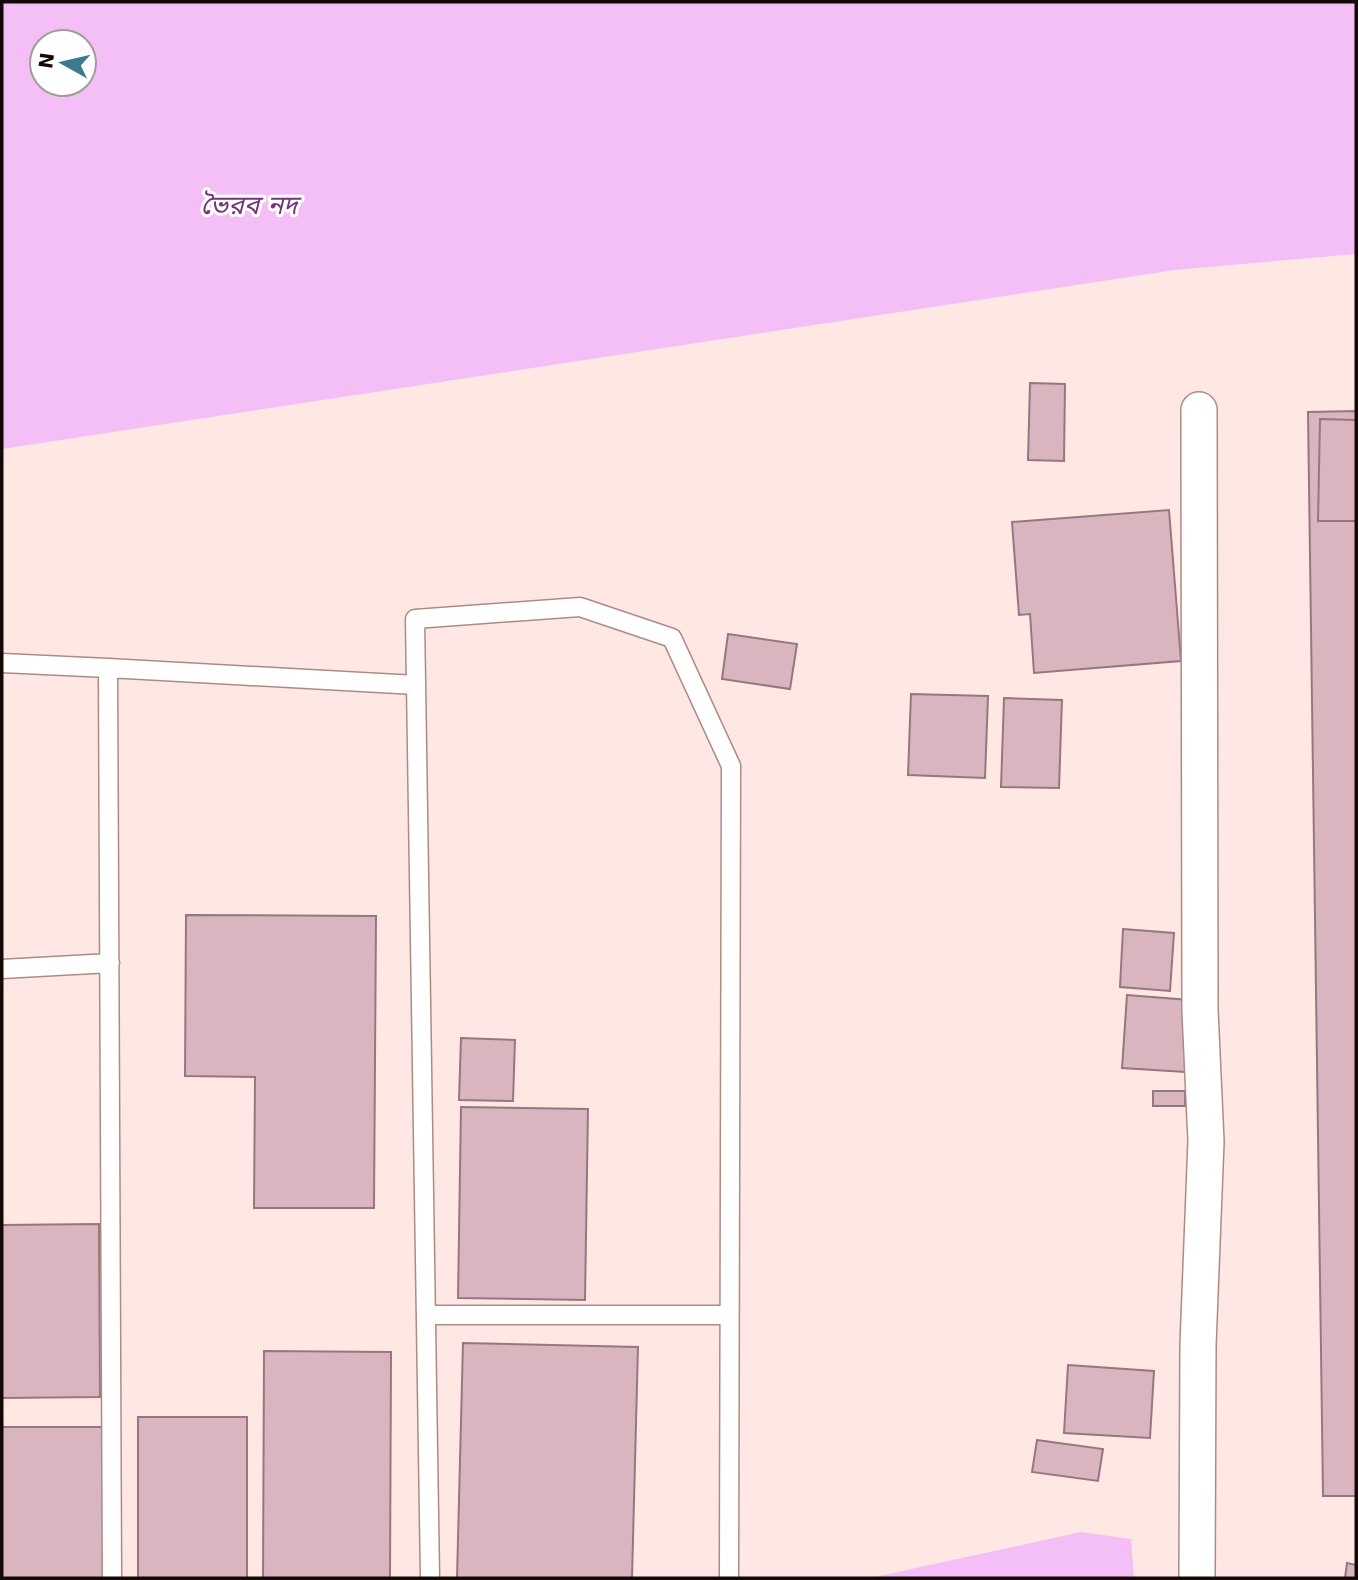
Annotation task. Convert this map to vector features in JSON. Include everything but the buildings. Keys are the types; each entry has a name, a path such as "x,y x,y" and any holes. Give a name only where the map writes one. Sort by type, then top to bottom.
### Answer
{"street":[{"path":"1197,1578 1198,1345 1206,1141 1200,996 1199,410"}],"lane":[{"path":"430,1578 428,1315 415,619 580,607 672,638 731,766 729,1578"},
{"path":"2,663 416,685"},
{"path":"108,668 112,1578"},
{"path":"2,969 110,963"},
{"path":"428,1315 729,1315"}],"water":[{"name":"ভৈরব নদ","path":"2,2 1356,2 1356,254 1175,270 2,449"},
{"path":"1081,1532 1131,1539 1134,1578 870,1578"}]}
